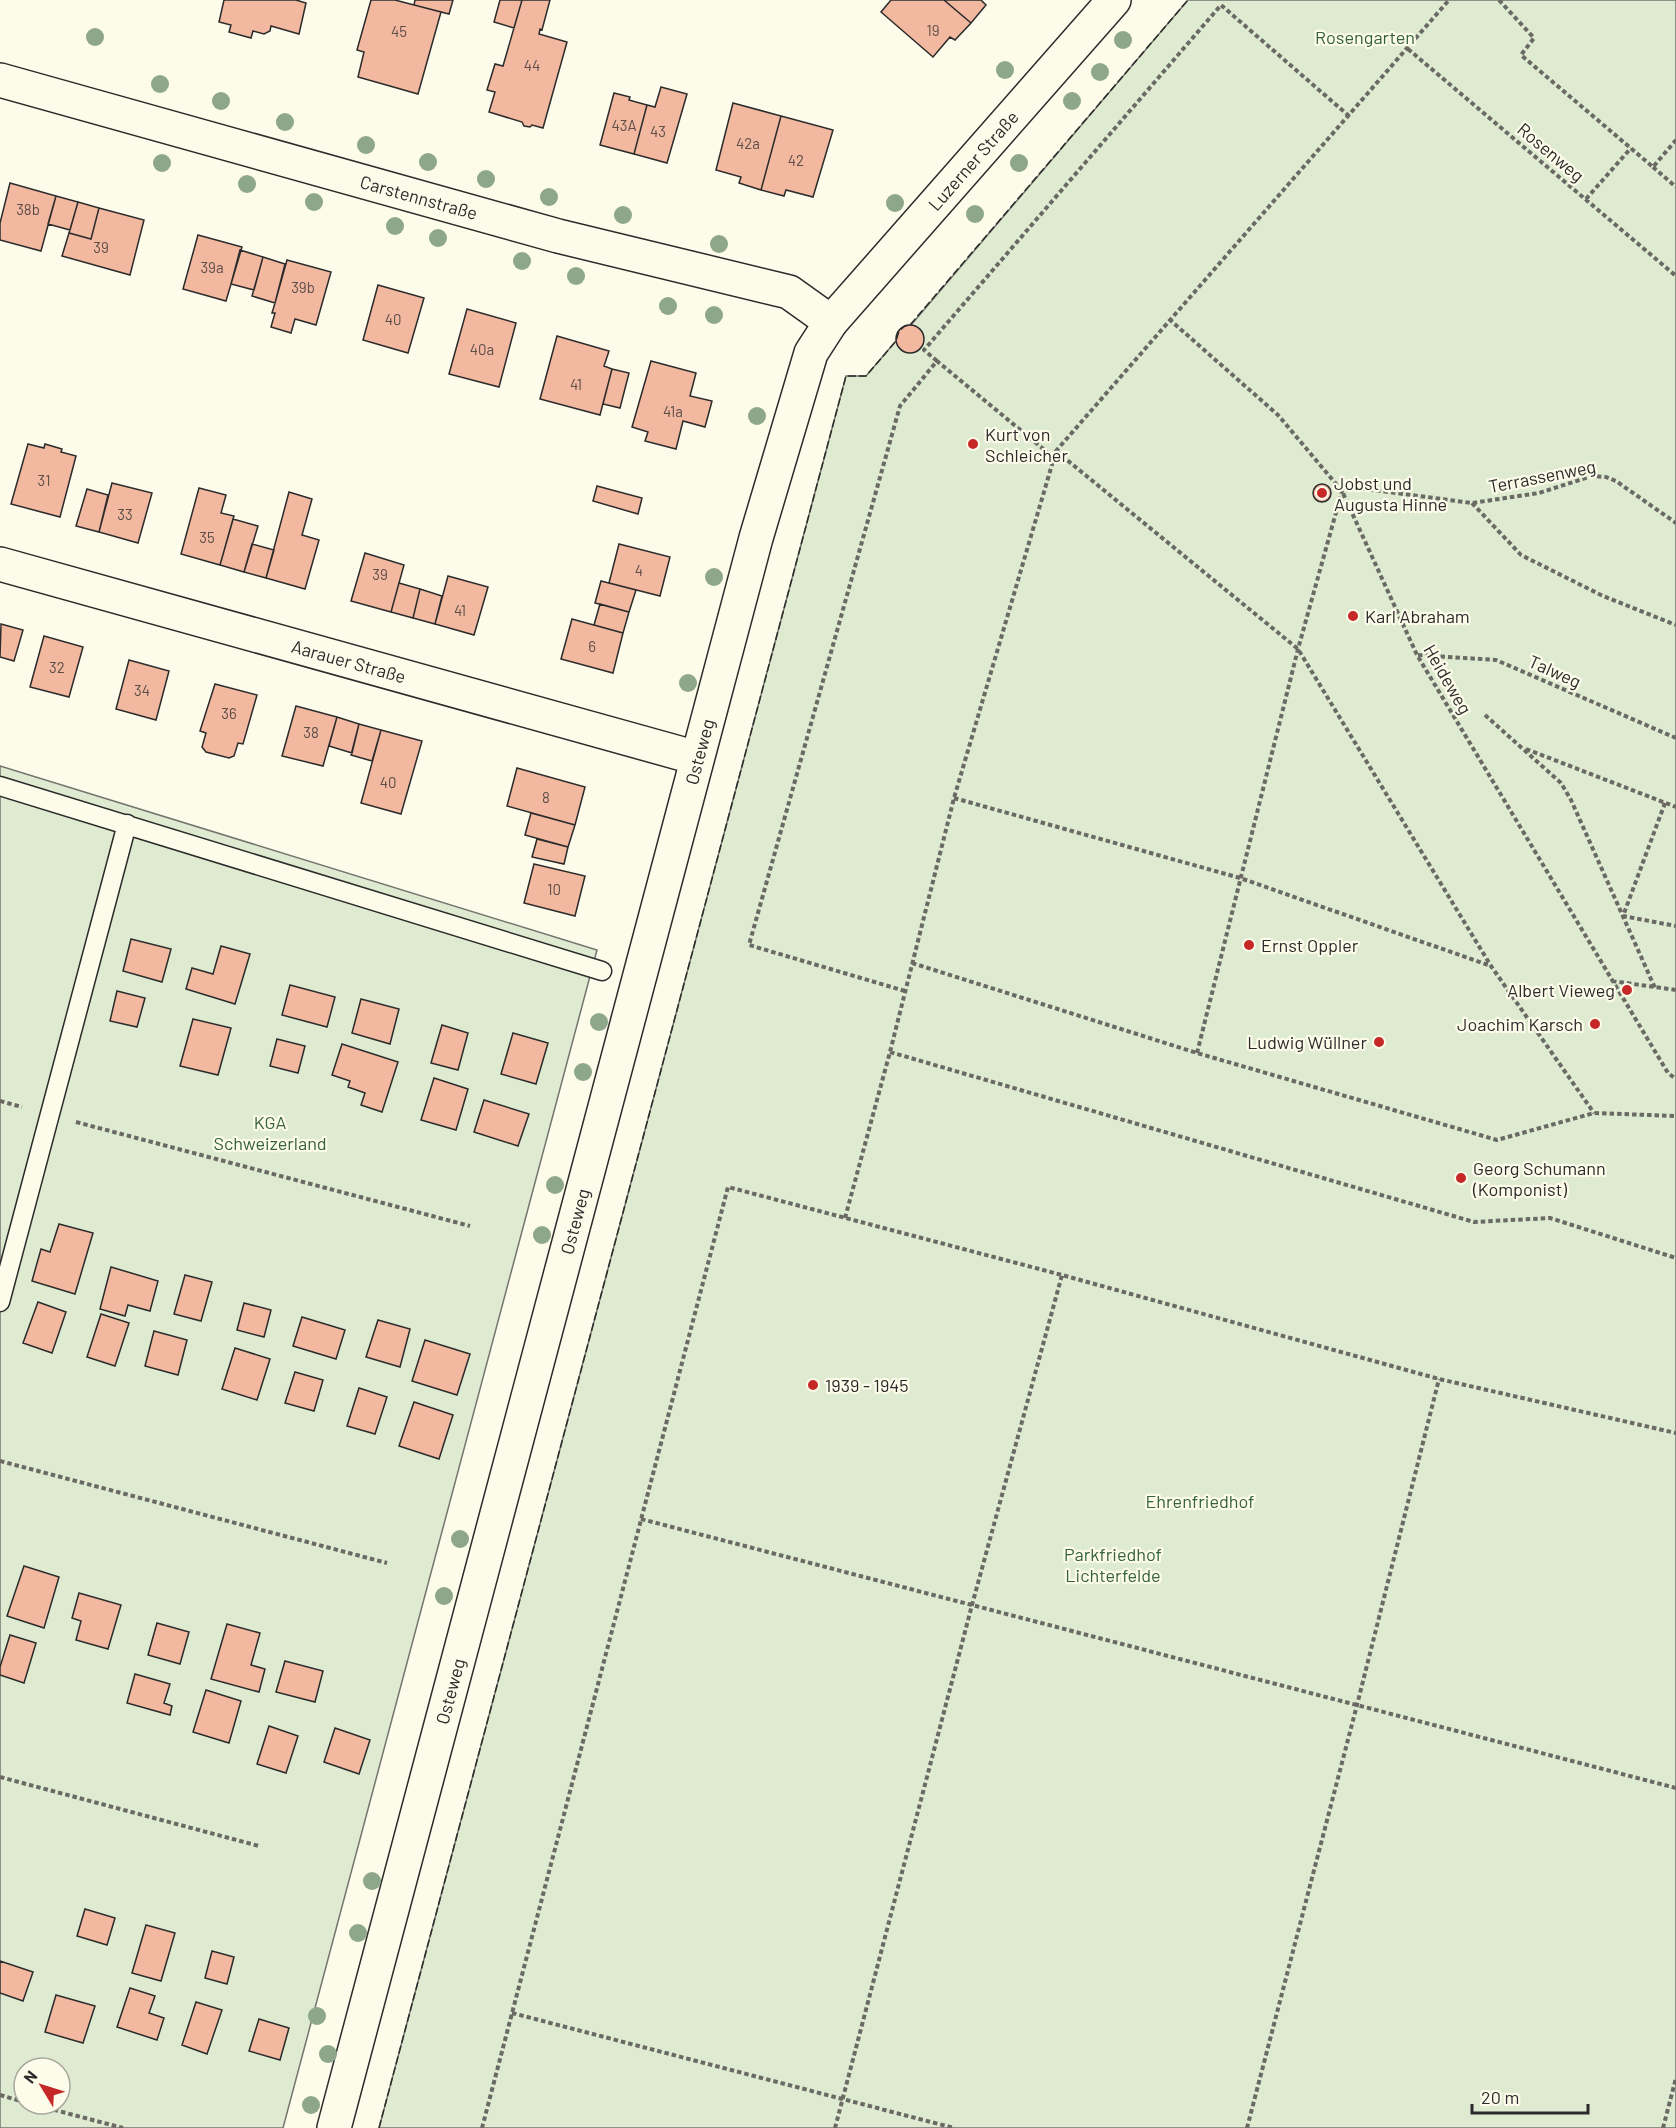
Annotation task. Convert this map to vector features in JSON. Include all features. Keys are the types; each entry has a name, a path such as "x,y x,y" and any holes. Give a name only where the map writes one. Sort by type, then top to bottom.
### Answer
{"street":[{"name":"Luzerner Straße","path":"831,322 1114,0"},
{"name":"Carstennstraße","path":"0,80 558,236 789,292 831,322"},
{"name":"Osteweg","path":"334,2128 770,485 811,353 831,322"},
{"name":"Aarauer Straße","path":"0,564 697,758"}],"lane":[{"path":"0,786 603,971"},
{"path":"0,1302 127,824"}],"path":[{"path":"845,1218 890,1052 954,798 1053,457 1169,320 1449,0"},
{"path":"1499,0 1534,39 1521,55 1676,187"},
{"path":"1053,457 922,349 1221,5 1349,116"},
{"name":"Rosenweg","path":"1408,49 1676,276"},
{"path":"1653,167 1676,140"},
{"path":"1586,199 1631,148"},
{"name":"Heideweg","path":"1169,320 1278,415 1342,491 1417,655 1611,981 1668,1072 1676,1078"},
{"path":"905,991 748,945 900,406 937,360"},
{"path":"1056,451 1298,649 1491,966 1594,1113"},
{"name":"Terrassenweg","path":"1342,491 1358,488 1472,503 1539,493 1592,476 1606,477 1676,523"},
{"path":"1197,1053 1298,649 1342,491"},
{"path":"1472,503 1521,555 1603,596 1676,625"},
{"name":"Talweg","path":"1417,655 1496,660 1676,738"},
{"path":"1485,716 1561,783 1571,800 1655,987"},
{"path":"1521,747 1676,807"},
{"path":"954,798 1240,878 1491,966"},
{"path":"1623,916 1665,803"},
{"path":"1623,916 1676,926"},
{"path":"912,963 1197,1053 1497,1140 1594,1113 1676,1116"},
{"path":"1611,981 1676,990"},
{"path":"890,1052 1474,1222 1550,1218 1676,1258"},
{"path":"0,1101 470,1226"},
{"path":"482,2128 728,1187 1062,1275 1439,1379 1676,1434"},
{"path":"835,2128 972,1605 1062,1275"},
{"path":"1247,2128 1439,1379"},
{"path":"0,1461 387,1563"},
{"path":"641,1519 1676,1788"},
{"path":"0,1777 259,1846"},
{"path":"512,2013 954,2128"},
{"path":"1663,2128 1676,2078"},
{"path":"72,2115 123,2128"}],"green space":[{"name":"Parkfriedhof Lichterfelde","path":"1188,0 1676,0 1676,2128 379,2128 846,376 866,376 896,341 899,331 911,325"},
{"name":"KGA Schweizerland","path":"0,766 597,950 283,2128 0,2128"}],"building":[{"path":"224,0 296,0 306,3 299,34 271,26 270,31 264,34 253,31 251,38 229,32 231,25 219,22"},
{"path":"371,0 395,0 441,12 418,94 358,77 364,52 357,50"},
{"path":"415,0 453,0 449,14 414,5"},
{"path":"500,0 522,0 514,28 494,22"},
{"path":"522,0 550,0 539,34 567,42 543,128 532,125 524,126 522,122 489,112 495,92 487,90 495,64 503,66"},
{"path":"891,0 944,0 971,23 955,40 950,37 933,57 881,12"},
{"path":"944,0 981,0 986,5 971,23"},
{"path":"661,87 687,94 667,163 634,154 647,105 655,107"},
{"path":"614,93 647,105 634,154 600,145"},
{"path":"733,103 781,116 761,190 739,183 741,177 716,170"},
{"path":"781,116 833,130 813,197 786,190 784,196 761,190"},
{"path":"10,183 56,196 41,251 0,240 0,223"},
{"path":"56,196 78,202 70,230 48,224"},
{"path":"78,202 99,208 91,239 69,233"},
{"path":"99,208 144,220 130,275 62,256 69,233 91,239"},
{"path":"198,235 242,247 226,301 183,289"},
{"path":"240,250 263,257 254,290 231,284"},
{"path":"263,257 285,264 275,303 252,296"},
{"path":"287,260 331,272 316,325 295,319 291,333 271,327 275,313 272,313"},
{"path":"378,285 424,298 408,353 363,340"},
{"path":"467,309 516,323 499,387 449,374"},
{"path":"910,325 920,329 924,339 920,349 910,353 900,349 896,339 900,329"},
{"path":"557,336 609,351 604,366 612,369 600,415 540,399"},
{"path":"651,361 696,373 690,396 712,401 705,427 683,421 676,449 645,441 648,432 632,427"},
{"path":"612,369 629,373 620,408 603,404"},
{"path":"28,444 44,448 45,444 76,456 60,517 11,504"},
{"path":"112,483 152,493 138,543 99,532"},
{"path":"1322,484 1328,487 1331,493 1328,499 1322,502 1316,499 1313,493 1316,487"},
{"path":"597,486 642,498 638,514 593,501"},
{"path":"199,488 226,495 221,513 234,516 220,565 181,554"},
{"path":"87,489 108,495 99,532 76,526"},
{"path":"289,492 312,499 302,535 319,540 305,589 266,578"},
{"path":"233,519 258,526 244,572 220,565"},
{"path":"252,544 274,550 266,578 244,572"},
{"path":"619,544 670,557 660,596 609,583"},
{"path":"365,553 404,565 391,612 351,601"},
{"path":"448,576 488,587 474,635 435,624"},
{"path":"601,581 636,590 629,612 595,603"},
{"path":"399,583 420,589 413,618 391,612"},
{"path":"420,589 442,596 435,624 413,618"},
{"path":"600,604 629,612 623,633 594,625"},
{"path":"572,619 623,633 613,673 561,659"},
{"path":"1,624 23,630 14,661 0,657"},
{"path":"44,636 83,647 69,697 30,687"},
{"path":"129,660 169,671 156,720 116,709"},
{"path":"215,684 257,695 243,744 238,743 234,756 229,758 206,752 202,747 206,733 200,731"},
{"path":"296,706 337,717 323,766 282,756"},
{"path":"337,717 359,724 352,753 329,746"},
{"path":"359,724 381,730 372,761 351,755"},
{"path":"381,730 422,741 401,814 361,803"},
{"path":"517,768 585,787 575,825 507,806"},
{"path":"531,813 575,825 568,847 525,835"},
{"path":"537,839 568,847 564,864 532,857"},
{"path":"534,864 585,876 575,916 524,903"},
{"path":"131,939 171,949 162,982 123,971"},
{"path":"221,946 250,954 235,1004 186,989 192,968 213,974"},
{"path":"290,985 335,997 327,1027 282,1015"},
{"path":"117,991 145,998 137,1027 110,1021"},
{"path":"361,999 399,1009 390,1044 352,1033"},
{"path":"193,1019 231,1028 218,1075 180,1066"},
{"path":"442,1025 468,1033 458,1070 431,1063"},
{"path":"513,1033 548,1043 536,1084 501,1074"},
{"path":"277,1039 305,1046 298,1073 270,1066"},
{"path":"342,1044 398,1062 382,1112 361,1105 365,1093 348,1087 350,1081 332,1075"},
{"path":"434,1078 468,1089 456,1130 421,1120"},
{"path":"484,1100 529,1114 518,1146 474,1132"},
{"path":"59,1224 93,1233 75,1294 32,1281 41,1249 50,1252"},
{"path":"111,1267 158,1281 150,1311 128,1305 125,1316 100,1309"},
{"path":"185,1275 212,1282 201,1321 174,1314"},
{"path":"38,1302 66,1312 52,1353 23,1343"},
{"path":"244,1303 271,1310 264,1337 237,1330"},
{"path":"101,1314 129,1323 115,1366 87,1357"},
{"path":"302,1317 345,1330 336,1359 293,1346"},
{"path":"378,1320 410,1329 400,1367 366,1357"},
{"path":"154,1331 187,1340 178,1375 145,1366"},
{"path":"425,1340 470,1354 457,1395 412,1381"},
{"path":"235,1348 270,1359 257,1400 222,1389"},
{"path":"295,1372 323,1380 314,1411 285,1403"},
{"path":"359,1388 387,1397 375,1434 347,1426"},
{"path":"414,1402 453,1415 439,1459 399,1446"},
{"path":"24,1566 59,1577 44,1628 7,1616"},
{"path":"79,1593 121,1605 108,1649 76,1640 81,1621 72,1618"},
{"path":"157,1623 189,1632 180,1664 148,1655"},
{"path":"227,1624 260,1633 251,1665 265,1669 259,1692 211,1679"},
{"path":"10,1635 36,1643 24,1683 0,1675 0,1667"},
{"path":"285,1661 323,1671 315,1702 276,1692"},
{"path":"135,1674 170,1684 164,1703 172,1706 170,1715 127,1703"},
{"path":"206,1690 241,1701 229,1743 193,1732"},
{"path":"269,1726 298,1736 286,1773 257,1764"},
{"path":"335,1728 370,1740 359,1774 324,1762"},
{"path":"85,1909 115,1918 107,1945 77,1936"},
{"path":"146,1925 175,1933 161,1981 132,1973"},
{"path":"212,1951 234,1957 227,1984 205,1978"},
{"path":"0,1961 33,1972 23,2001 0,1993"},
{"path":"130,1988 155,1996 149,2013 164,2018 157,2040 117,2027"},
{"path":"56,1995 95,2006 83,2043 45,2032"},
{"path":"196,2002 222,2010 207,2054 182,2045"},
{"path":"259,2019 289,2028 280,2060 249,2051"}],"fence":[{"path":"379,2128 846,376 866,376 896,341 899,331 910,325 1188,0"}],"place":[{"name":"Kurt von Schleicher","path":"973,444"},
{"name":"Jobst und Augusta Hinne","path":"1322,493"},
{"name":"Karl Abraham","path":"1353,616"},
{"name":"Ernst Oppler","path":"1249,945"},
{"name":"Albert Vieweg","path":"1627,990"},
{"name":"Joachim Karsch","path":"1595,1024"},
{"name":"Ludwig Wüllner","path":"1379,1042"},
{"name":"Georg Schumann (Komponist)","path":"1461,1178"},
{"name":"1939 - 1945","path":"813,1385"}],"park label":[{"name":"Rosengarten","path":"1365,37"},
{"name":"Ehrenfriedhof","path":"1200,1501"}]}
